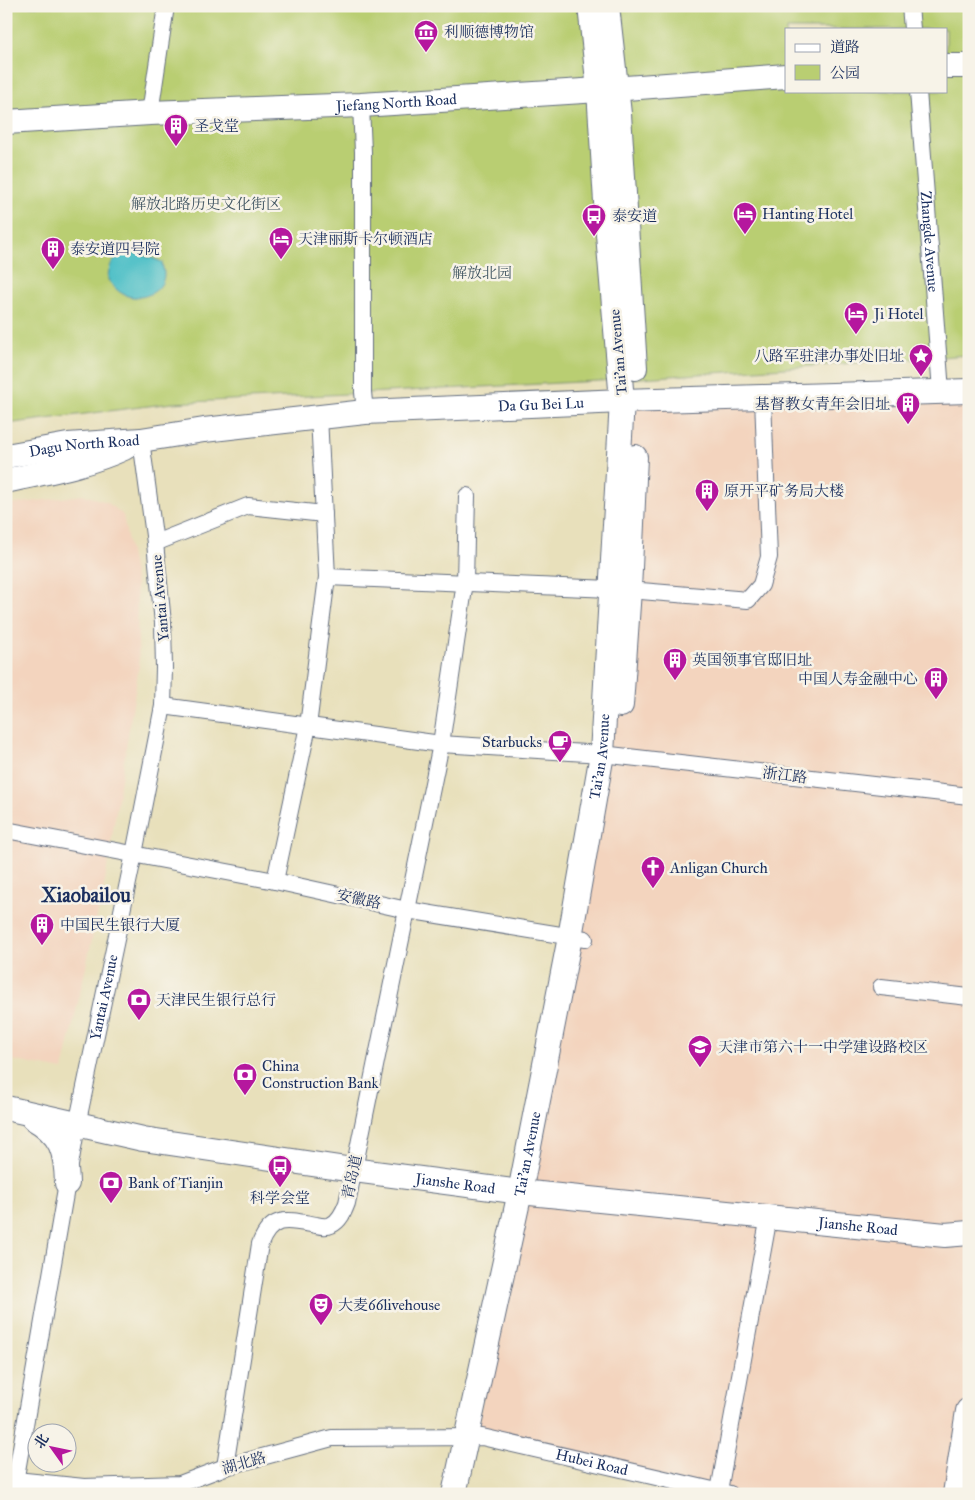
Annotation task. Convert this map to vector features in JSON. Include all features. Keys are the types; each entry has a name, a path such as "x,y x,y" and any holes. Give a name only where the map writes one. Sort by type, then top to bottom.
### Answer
{"main road":[{"path":"956,1494 969,1411"}],"street":[{"path":"150,112 166,6"},
{"name":"Tai'an Avenue","path":"590,6 593,38 608,90"},
{"name":"Tai'an Avenue","path":"454,1494 474,1437 527,1192 577,938 609,754 630,400 608,90 607,6"},
{"path":"910,6 912,28"},
{"path":"545,94 569,86 582,75 590,59 593,38"},
{"path":"948,66 969,66"},
{"name":"Jiefang North Road","path":"6,122 150,112 360,105 608,90 785,76"},
{"name":"Zhangde Avenue","path":"918,92 941,391"},
{"path":"360,105 363,152 363,392 365,412"},
{"path":"941,391 969,391"},
{"name":"Da Gu Bei Lu","path":"141,440 204,430 365,412 630,400 763,398 941,391"},
{"path":"327,577 620,590 748,600 761,585 769,557 763,398"},
{"path":"275,881 308,726 327,577 318,416"},
{"name":"Dagu North Road","path":"6,456 68,445 141,440"},
{"name":"Dagu North Road","path":"6,481 67,468 107,455 141,440"},
{"name":"Yantai Avenue","path":"12,1484 77,1125 163,706 163,623 155,543 141,440"},
{"name":"青岛道","path":"226,1467 260,1244 265,1232 272,1225 282,1221 330,1226 337,1221 347,1203 441,744 465,582 467,496"},
{"path":"155,543 248,506 324,514"},
{"name":"浙江路","path":"163,706 441,744 609,754 969,796"},
{"name":"安徽路","path":"6,830 275,881 407,910 577,938"},
{"path":"881,987 969,997"},
{"path":"12,1109 40,1122 58,1138 64,1153 67,1183"},
{"name":"Jianshe Road","path":"12,1109 144,1140 354,1170 527,1192 945,1235 969,1233"},
{"path":"725,1492 769,1216"},
{"path":"945,1235 964,1242 969,1246"},
{"path":"470,1494 474,1437"},
{"name":"湖北路","path":"12,1484 84,1487 180,1484 226,1467 332,1438 474,1437"},
{"name":"Hubei Road","path":"474,1437 725,1492"}],"shaded area":[{"path":"969,403 969,1494 740,1494 474,1443 608,747 628,406"},
{"path":"84,495 107,502 123,515 136,584 139,666 105,881 63,1070 6,1059 6,505"}],"green space":[{"name":"解放北路历史文化街区","path":"6,6 969,6 969,355 599,381 172,403 6,424"}],"water":[{"path":"134,253 162,262 164,274 160,286 156,290 150,294 138,297 125,295 118,291 108,280 111,264 114,260"}],"place":[{"name":"利顺德博物馆","path":"426,53"},
{"name":"圣戈堂","path":"176,147"},
{"name":"Hanting Hotel","path":"745,235"},
{"name":"泰安道","path":"594,237"},
{"name":"天津丽斯卡尔顿酒店","path":"281,260"},
{"name":"泰安道四号院","path":"53,270"},
{"name":"Ji Hotel","path":"856,335"},
{"name":"八路军驻津办事处旧址","path":"921,377"},
{"name":"基督教女青年会旧址","path":"908,425"},
{"name":"原开平矿务局大楼","path":"707,512"},
{"name":"英国领事官邸旧址","path":"675,681"},
{"name":"中国人寿金融中心","path":"936,700"},
{"name":"Starbucks","path":"560,763"},
{"name":"Anligan Church","path":"653,889"},
{"name":"中国民生银行大厦","path":"42,946"},
{"name":"天津民生银行总行","path":"139,1021"},
{"name":"天津市第六十一中学建设路校区","path":"700,1068"},
{"name":"China Construction Bank","path":"245,1096"},
{"name":"科学会堂","path":"280,1188"},
{"name":"Bank of Tianjin","path":"111,1204"},
{"name":"大麦66livehouse","path":"321,1326"}],"district":[{"name":"Xiaobailou","path":"86,895"}],"park label":[{"name":"解放北园","path":"482,273"}]}
